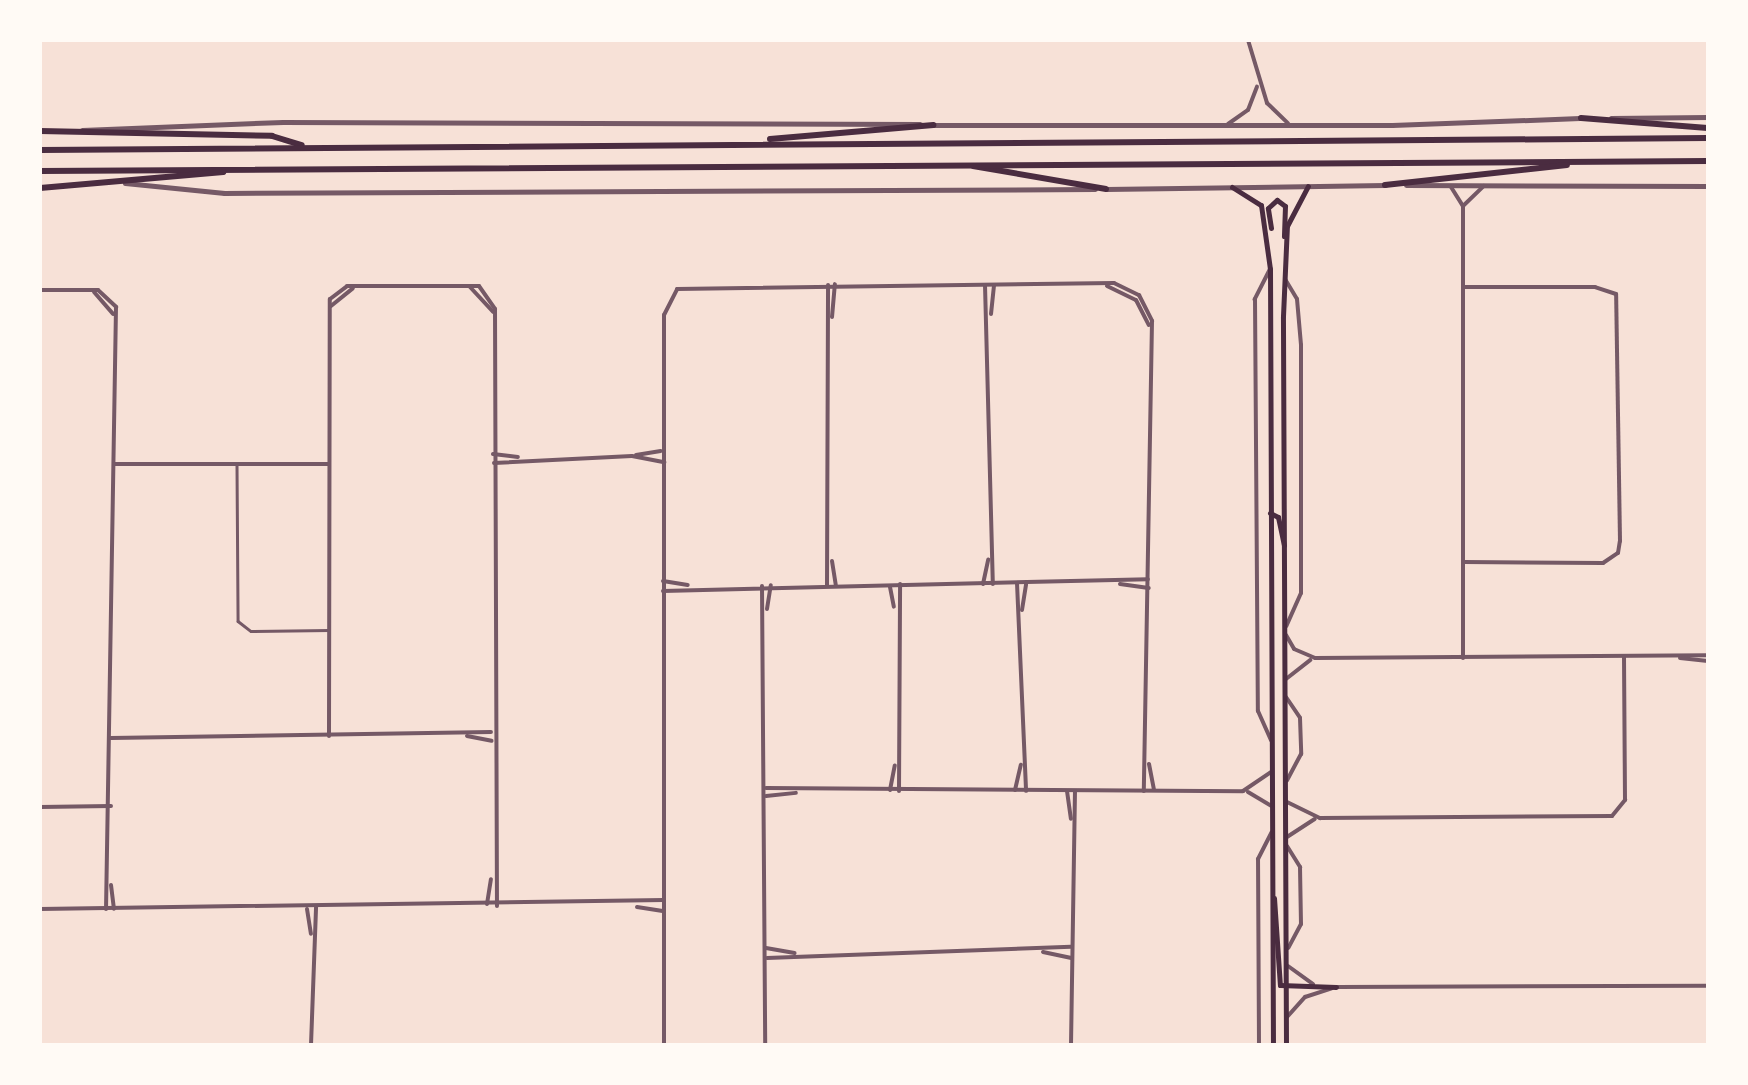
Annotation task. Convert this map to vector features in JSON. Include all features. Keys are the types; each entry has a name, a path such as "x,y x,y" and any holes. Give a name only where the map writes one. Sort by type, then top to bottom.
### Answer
{"highway":[{"path":"1581,118 1708,128"},
{"path":"742,142 933,125"},
{"path":"40,131 272,136 303,146"},
{"path":"40,150 1708,138"},
{"path":"40,171 1708,161"},
{"path":"1385,186 1549,171 1571,162"},
{"path":"967,164 1004,176 1106,189"},
{"path":"40,188 240,170"}],"main road":[{"path":"1286,239 1289,214 1308,186"},
{"path":"1232,187 1262,205 1268,237"},
{"path":"1273,1045 1268,208 1278,200 1285,206 1286,239 1288,1042"},
{"path":"1270,513 1278,517 1285,548"},
{"path":"1273,896 1279,982 1288,989 1336,987"}],"street":[{"path":"1248,40 1258,82 1270,108 1291,124"},
{"path":"1227,124 1251,106 1258,82"},
{"path":"79,131 282,122 1291,124 1708,117"},
{"path":"125,183 254,193 1490,184 1708,186"},
{"path":"1463,206 1474,190 1490,184"},
{"path":"1448,185 1463,206 1463,658"},
{"path":"1270,269 1255,300 1258,711 1271,740"},
{"path":"1285,279 1297,298 1301,345 1301,593 1286,626"},
{"path":"828,284 832,322"},
{"path":"827,585 831,556 835,284"},
{"path":"664,1045 664,451 669,298 689,285 1102,285 1133,294 1148,307 1149,764 1144,791"},
{"path":"985,285 990,318"},
{"path":"993,584 989,555 990,318 994,285"},
{"path":"329,736 330,310 338,292 358,288 467,286 486,293 494,317 492,874 487,906"},
{"path":"1464,287 1595,287 1616,294 1620,524 1618,552 1604,563 1464,562"},
{"path":"40,290 90,290 108,298 114,320 110,881 106,909"},
{"path":"493,462 664,451"},
{"path":"494,454 522,458"},
{"path":"632,456 664,462"},
{"path":"113,464 329,464"},
{"path":"983,584 989,555"},
{"path":"831,556 836,585"},
{"path":"664,582 762,586 1115,583 1149,579"},
{"path":"1021,614 1026,583"},
{"path":"1115,583 1149,588"},
{"path":"890,584 896,611"},
{"path":"899,792 895,765 896,611 900,584"},
{"path":"1017,584 1021,614 1021,765 1026,791"},
{"path":"766,613 771,585"},
{"path":"664,590 693,586"},
{"path":"762,586 766,613 765,1045"},
{"path":"1286,636 1294,648 1315,658 1708,658"},
{"path":"1287,802 1320,818 1612,816 1624,800 1624,657"},
{"path":"1286,680 1315,658"},
{"path":"1286,697 1299,714 1300,738 1299,763 1287,780"},
{"path":"111,738 493,732"},
{"path":"462,735 493,741"},
{"path":"1149,764 1154,791"},
{"path":"890,792 895,765"},
{"path":"1015,791 1021,765"},
{"path":"1243,790 1271,772"},
{"path":"766,788 801,792 1243,790 1271,806"},
{"path":"1066,791 1071,819"},
{"path":"1072,1045 1071,819 1075,791"},
{"path":"766,796 801,792"},
{"path":"40,807 111,806"},
{"path":"1287,837 1320,818"},
{"path":"1260,1045 1258,859 1272,832"},
{"path":"1287,846 1300,867 1301,924 1288,948"},
{"path":"492,874 497,906"},
{"path":"110,881 114,909"},
{"path":"40,909 633,905 664,900"},
{"path":"633,905 664,911"},
{"path":"311,934 316,907"},
{"path":"307,908 311,934 311,1045"},
{"path":"766,958 796,953 1043,952 1071,947"},
{"path":"766,948 796,953"},
{"path":"1043,952 1071,958"},
{"path":"1288,966 1306,982 1336,987 1708,986"},
{"path":"1286,1018 1305,996 1336,987"}],"lane":[{"path":"237,464 238,622 252,632 329,630"}]}
